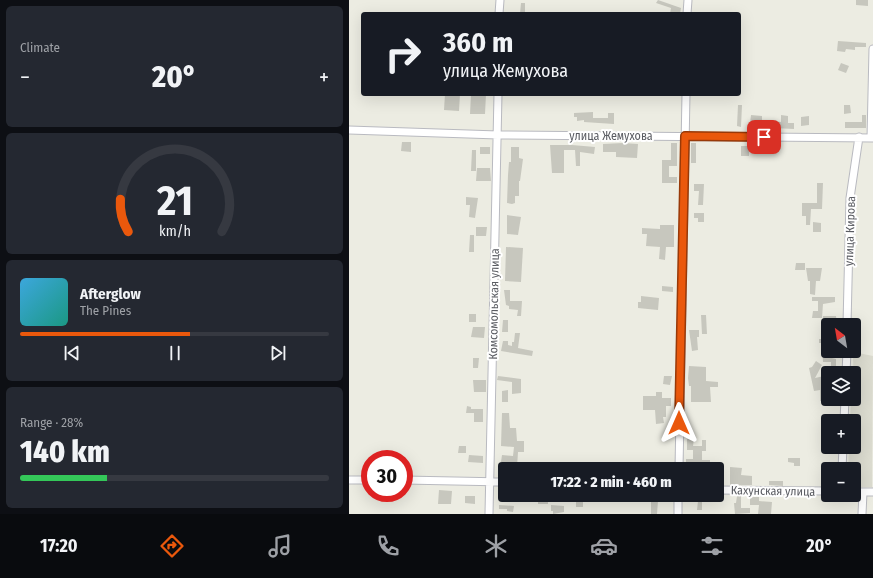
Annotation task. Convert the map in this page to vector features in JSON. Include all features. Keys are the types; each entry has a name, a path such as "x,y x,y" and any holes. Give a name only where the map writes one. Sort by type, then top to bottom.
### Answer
{"street":[{"path":"499,12 500,0"},
{"path":"687,12 688,0"},
{"path":"872,138 873,49"},
{"name":"Комсомольская улица","path":"489,514 491,481 498,96"},
{"path":"679,462 686,96"},
{"name":"улица Жемухова","path":"349,130 498,135 872,138"},
{"name":"улица Кирова","path":"847,318 849,198 859,137"},
{"path":"349,480 361,480"},
{"path":"413,480 498,482"},
{"name":"Кахунская улица","path":"724,490 821,492"},
{"path":"862,514 863,492 873,492"},
{"path":"678,502 678,514"}],"shaded area":[{"path":"861,354 873,356 872,487 861,487 861,462 848,462 849,454 861,454 861,414 850,414 851,406 861,406 861,366 853,366 853,358 861,358"}],"building":[{"path":"658,0 681,8 680,12 670,12 671,8 656,3"},
{"path":"856,0 868,0 868,6 856,5"},
{"path":"521,3 525,3 525,12 520,12"},
{"path":"838,41 866,43 866,47 855,47 855,50 846,49 845,52 837,51"},
{"path":"841,63 849,66 846,73 838,70"},
{"path":"445,96 460,96 459,111 444,110"},
{"path":"471,96 486,96 485,114 470,114"},
{"path":"738,105 742,105 741,127 737,126"},
{"path":"844,105 850,105 851,113 844,114"},
{"path":"593,112 593,118 608,118 608,113 614,113 614,124 584,122 584,120 577,121 577,117 574,117 574,113"},
{"path":"751,115 762,116 762,124 750,123"},
{"path":"781,115 788,116 788,123 794,123 794,129 774,128 774,121 781,122"},
{"path":"862,115 866,115 866,128 845,128 845,122 862,122"},
{"path":"809,116 809,125 801,126 801,117"},
{"path":"402,142 411,142 411,152 401,151"},
{"path":"671,143 677,143 677,166 669,166 669,177 677,177 677,183 662,183 662,160 671,160"},
{"path":"691,143 696,143 696,163 691,163"},
{"path":"603,144 638,144 637,158 616,157 616,152 603,152"},
{"path":"550,145 595,147 594,154 580,152 580,166 576,166 575,150 564,150 564,173 552,173"},
{"path":"741,146 749,146 749,156 741,156"},
{"path":"480,147 490,147 490,154 480,154"},
{"path":"511,147 519,147 519,158 523,159 519,181 519,196 515,196 515,203 512,204 507,203"},
{"path":"472,150 476,150 476,171 471,171"},
{"path":"477,168 490,168 491,181 476,181"},
{"path":"817,183 823,183 822,209 811,209 810,225 806,225 806,216 802,216 802,203 817,203"},
{"path":"694,184 704,184 703,205 698,205 699,191 694,191"},
{"path":"466,197 478,198 475,218 469,217 470,205 466,205"},
{"path":"694,213 704,213 704,222 698,222 698,218 694,218"},
{"path":"507,215 521,217 518,235 507,234"},
{"path":"813,222 821,223 821,232 813,232"},
{"path":"660,225 674,225 674,247 666,247 665,260 659,259 660,247 646,246 647,234 642,234 642,228 660,229"},
{"path":"476,227 487,227 486,236 476,236"},
{"path":"470,235 474,235 474,252 469,252"},
{"path":"506,247 523,248 521,282 505,281"},
{"path":"796,263 805,263 805,270 795,270"},
{"path":"806,268 822,268 820,281 816,281 815,295 810,294 810,281 808,281"},
{"path":"662,286 673,287 673,292 662,291"},
{"path":"504,290 510,290 510,301 522,301 521,316 517,316 518,310 509,309 509,306 506,305"},
{"path":"641,296 659,298 658,310 638,308 638,302 641,302"},
{"path":"812,297 835,297 835,302 823,304 822,318 812,318 813,311 818,311 818,301 812,301"},
{"path":"469,314 476,314 476,322 469,322"},
{"path":"701,315 706,315 707,334 702,334"},
{"path":"823,316 836,316 836,318 823,318"},
{"path":"503,320 508,320 508,332 502,332"},
{"path":"473,327 485,327 484,338 471,337"},
{"path":"689,330 699,330 699,337 697,337 698,350 692,351"},
{"path":"515,333 520,333 518,348 533,351 532,356 501,351 503,341 508,341 508,345 512,346"},
{"path":"473,358 479,358 478,368 473,368"},
{"path":"823,358 836,359 836,366 831,366 831,362 823,362"},
{"path":"816,361 822,365 815,378 821,377 821,401 820,390 814,391 809,368 812,367"},
{"path":"689,366 706,367 706,381 718,382 718,387 710,387 711,402 691,402 691,386 689,386 688,378"},
{"path":"498,376 521,379 521,393 512,394 512,382 497,380"},
{"path":"664,376 672,376 670,385 663,384"},
{"path":"473,380 486,380 486,392 474,392"},
{"path":"508,390 508,402 502,402 502,391"},
{"path":"656,392 662,392 662,398 671,398 671,406 666,406 666,417 663,417 664,423 656,424 655,410 643,410 643,396 656,396"},
{"path":"467,406 471,407 471,409 483,409 483,422 474,422 474,413 466,413"},
{"path":"502,413 509,413 510,428 516,428 517,441 524,441 524,452 518,452 517,462 501,462 502,455 513,456 514,447 501,446"},
{"path":"687,439 694,439 693,446 702,446 702,440 706,440 706,451 702,451 702,460 710,460 710,462 686,462 686,459 693,459 693,450 687,450"},
{"path":"459,446 466,446 466,453 458,453"},
{"path":"469,455 483,456 483,463 468,462"},
{"path":"788,458 800,458 800,466 794,466 794,463 788,462"},
{"path":"730,467 742,468 741,475 752,476 752,485 730,485"},
{"path":"769,481 783,481 783,486 769,485"},
{"path":"439,490 452,491 451,504 438,504"},
{"path":"465,496 475,496 475,504 465,503"},
{"path":"737,496 741,496 741,508 750,508 750,513 735,514 734,503 736,503"},
{"path":"750,497 759,497 759,501 772,502 771,514 758,514 759,505 750,505"},
{"path":"538,502 548,502 548,504 538,504"},
{"path":"576,502 583,502 583,507 576,507"},
{"path":"651,502 658,502 657,514 651,514"},
{"path":"698,502 702,502 702,510 697,510"},
{"path":"499,505 514,506 513,512 507,511 507,509 499,509"},
{"path":"551,505 564,506 564,512 553,514 553,511 551,511"}],"route":[{"path":"679,423 685,136 764,137"}]}
